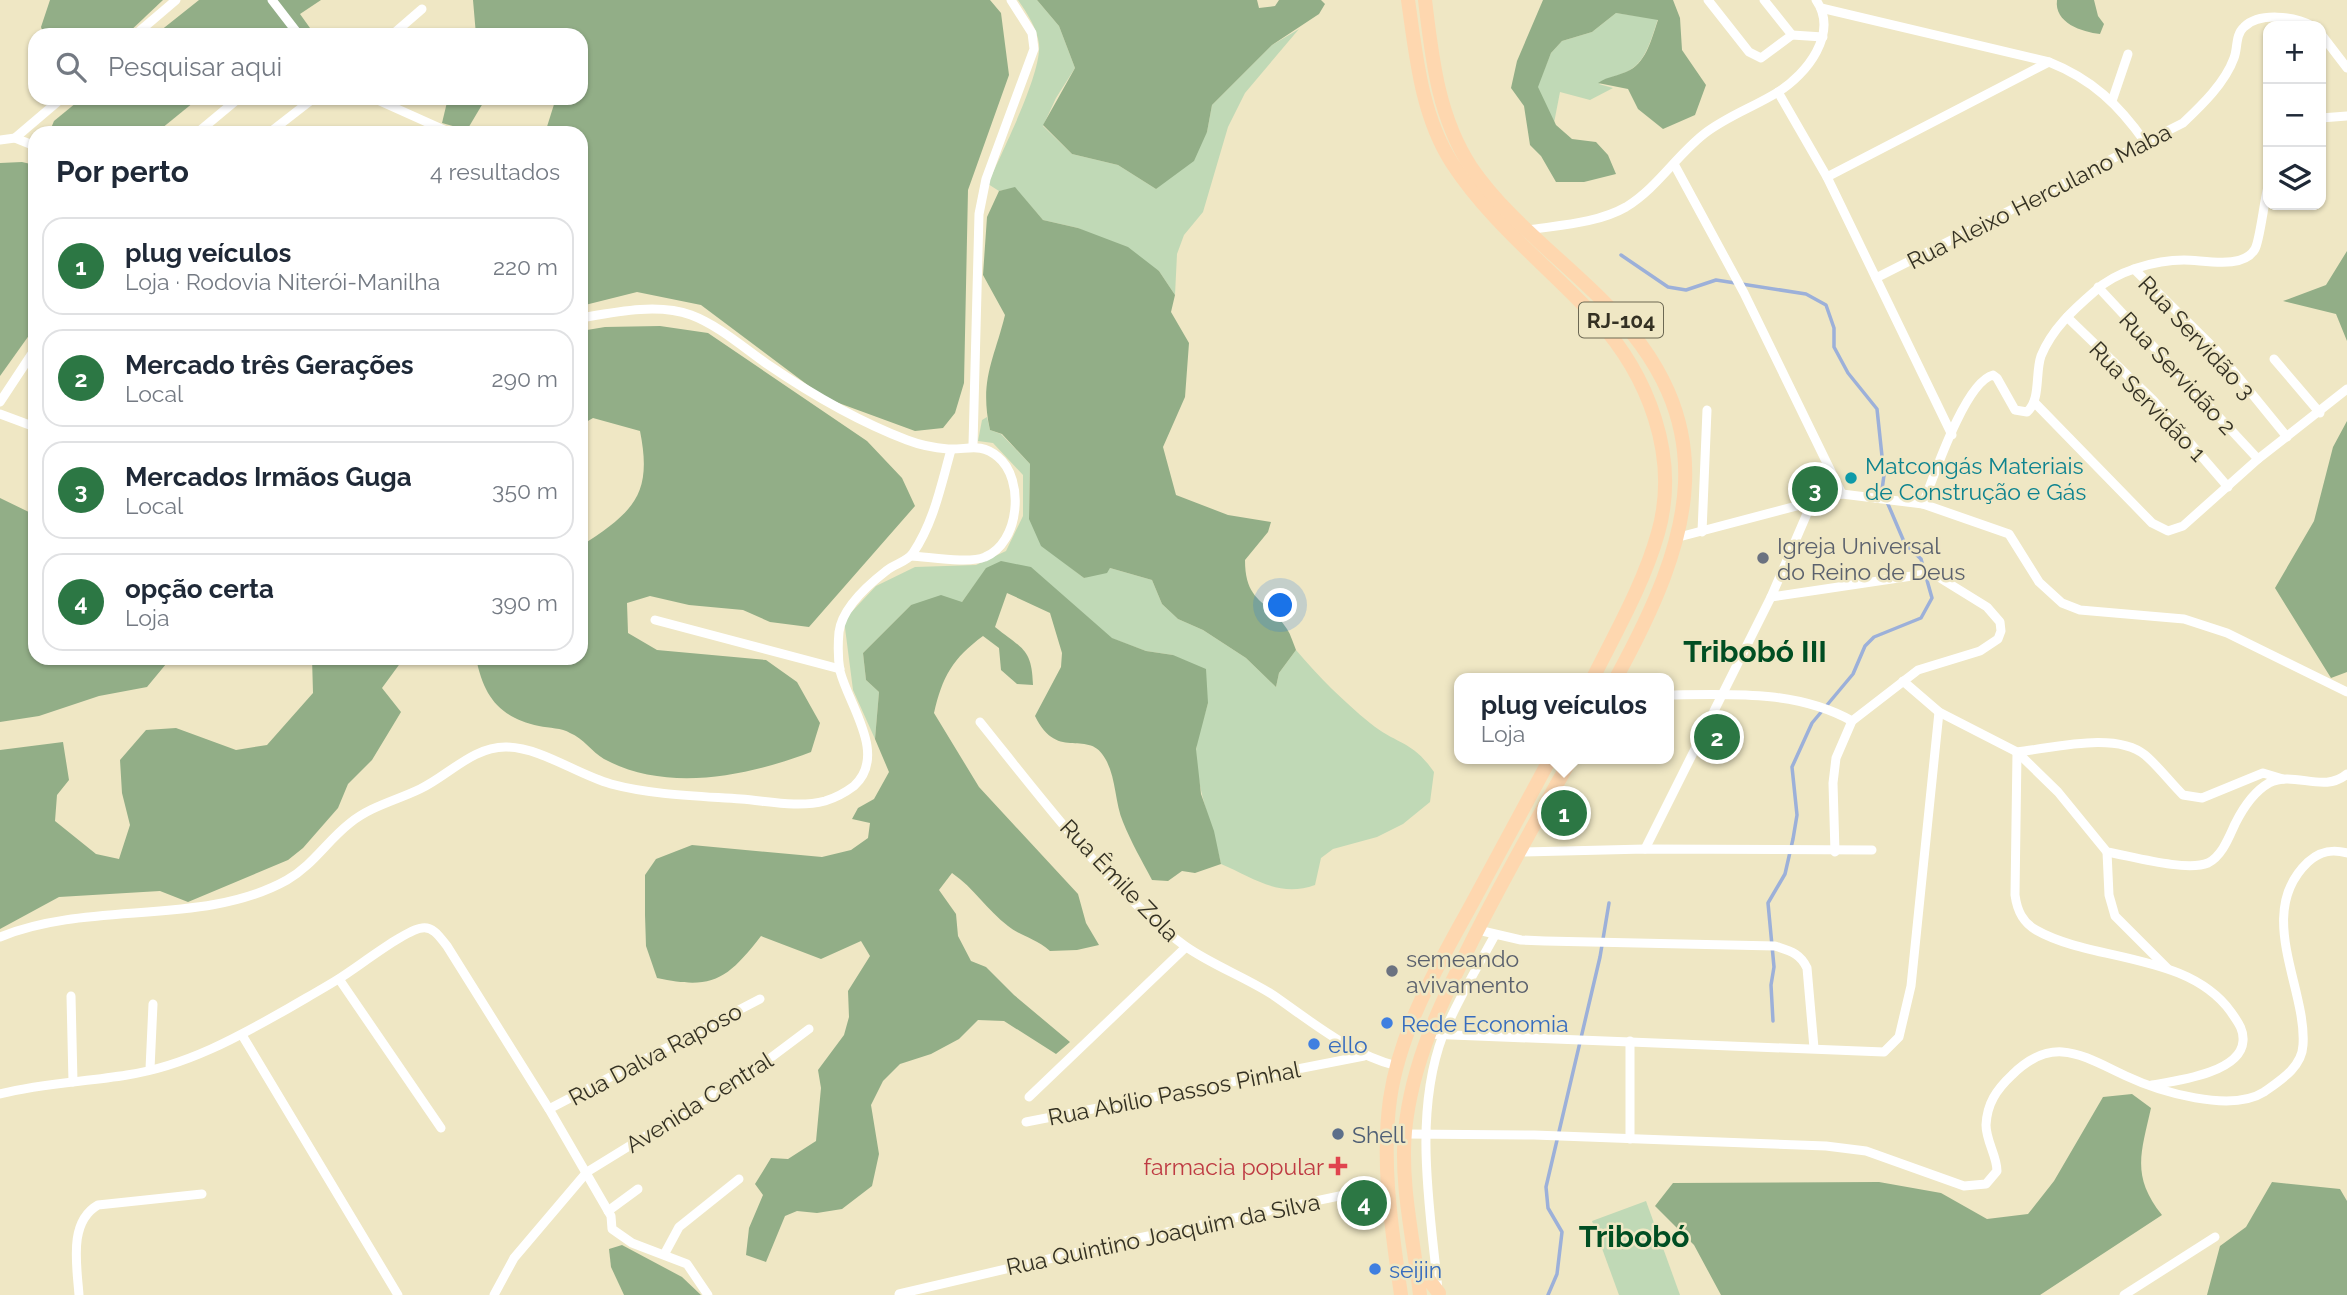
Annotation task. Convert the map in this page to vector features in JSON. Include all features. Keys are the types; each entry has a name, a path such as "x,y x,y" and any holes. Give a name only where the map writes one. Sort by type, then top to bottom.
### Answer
{"highway":[{"name":"RJ-104","path":"1408,0 1424,96 1434,129 1451,162 1504,227 1596,318 1624,351 1654,413 1663,451 1664,489 1659,530 1648,564 1595,673"},
{"name":"RJ-104","path":"1425,0 1435,76 1457,143 1488,188 1625,325 1647,354 1668,391 1678,427 1685,475 1679,537 1668,573 1618,673"},
{"path":"1401,1295 1387,1186 1386,1150 1396,1066 1423,993 1547,764"},
{"path":"1420,1295 1409,1216 1405,1134 1413,1080 1427,1034 1478,930 1568,764"},
{"path":"1416,1264 1439,1294"}],"street":[{"path":"143,28 176,0"},
{"path":"272,0 294,28"},
{"path":"973,445 979,214 986,179 1034,49 1032,33 1011,0"},
{"path":"1707,0 1757,58 1766,56 1792,35 1823,37"},
{"path":"1764,0 1792,35"},
{"path":"1528,230 1579,222 1626,207 1701,136 1722,121 1778,92 1813,58 1823,37 1825,24 1818,4"},
{"path":"1818,4 2049,62 2077,73 2112,101 2145,142"},
{"path":"399,28 422,9"},
{"name":"Rua Aleixo Herculano Maba","path":"1876,278 2183,123 2202,105 2230,66 2243,27 2250,23 2283,17 2301,21"},
{"path":"2326,41 2347,68"},
{"path":"2112,101 2128,54"},
{"path":"1827,177 2049,62"},
{"path":"1778,92 1827,177 1951,435"},
{"path":"29,126 54,105"},
{"path":"205,126 231,105"},
{"path":"279,126 305,105"},
{"path":"389,105 435,126"},
{"path":"2326,118 2347,116"},
{"path":"15,138 28,127"},
{"path":"0,140 15,138 28,143"},
{"path":"1674,164 1744,293 1842,494"},
{"path":"1923,503 1951,435 1975,389 1989,376 1997,378 2015,410 2027,412 2034,402 2036,374 2050,338 2098,287 2134,270 2184,260 2234,261 2251,255 2257,247 2264,210"},
{"name":"Rua Servidão 3","path":"2134,270 2217,351 2287,437"},
{"name":"Rua Servidão 2","path":"2098,287 2258,459"},
{"path":"0,937 51,922 208,905 260,892 288,879 320,856 345,827 366,811 418,790 461,761 500,747 519,748 610,784 659,792 794,804 825,801 857,783 867,766 869,749 840,669 839,627 844,615 859,596 887,570 911,556 985,557 999,548 1009,534 1013,516 1014,481 1007,466 996,455 973,445 951,450 907,440 821,400 691,315 662,310 588,317"},
{"name":"Rua Servidão 1","path":"2067,317 2153,400 2228,486"},
{"path":"2274,359 2320,412"},
{"path":"0,402 28,360"},
{"path":"2034,402 2160,529 2168,531 2183,526 2258,459 2347,390"},
{"path":"1702,532 1707,410"},
{"path":"0,414 28,424"},
{"path":"911,556 935,512 951,450"},
{"path":"1679,537 1842,494 1923,503 2009,534 2039,582 2062,603 2080,610 2152,614 2195,622 2258,647 2306,674 2347,692"},
{"path":"1645,849 1771,597 1812,502"},
{"path":"1771,597 1932,573 1987,607 2000,622 2001,631 1991,646 1930,664 1903,681 1852,721 1836,758 1833,783 1835,852"},
{"path":"655,620 840,669"},
{"path":"1903,681 1939,712 2017,752 2058,792 2107,852 2109,895 2115,916 2168,969"},
{"path":"1674,695 1721,694 1815,703 1852,721"},
{"path":"1427,1034 1884,1052 1899,1037 1911,986 1939,712"},
{"name":"Rua Êmile Zola","path":"980,722 1040,796 1110,875 1186,947 1256,984 1364,1056 1396,1066"},
{"path":"2017,752 2111,742 2130,746 2145,755 2183,795 2192,798 2202,798 2263,773 2283,779 2326,783 2347,774"},
{"path":"2017,752 2014,895 2017,909 2024,921 2036,930 2055,937 2168,969 2210,991 2228,1007 2241,1027 2243,1042 2230,1062 2208,1072 2150,1085"},
{"path":"2107,852 2194,866 2209,862 2226,844 2243,808 2269,783 2283,779"},
{"path":"1519,852 1645,849 1773,852 1872,850"},
{"path":"1405,1134 1534,1135 1866,1151 1964,1186 1978,1187 1986,1184 1997,1171 1986,1129 1989,1105 1997,1089 2019,1068 2047,1053 2064,1051 2082,1054 2150,1085 2180,1094 2230,1101 2256,1097 2297,1065 2304,1047 2302,1027 2284,938 2291,887 2301,869 2313,858 2328,851 2347,853"},
{"path":"0,1094 150,1069 192,1058 242,1035 421,928 435,932 549,1109 608,1211 612,1229 632,1243 665,1253 687,1264 708,1295"},
{"path":"1478,930 1521,940 1771,946 1793,952 1802,958 1807,968 1814,1048"},
{"path":"1439,1294 1431,1224 1427,1133 1432,1073 1443,1035 1494,935"},
{"name":"Rua Abílio Passos Pinhal","path":"1029,1097 1186,947"},
{"path":"339,979 441,1128"},
{"path":"71,996 73,1082"},
{"name":"Rua Dalva Raposo","path":"549,1109 760,999"},
{"path":"150,1069 153,1004"},
{"name":"Avenida Central","path":"494,1295 514,1258 587,1172 761,1065 809,1029"},
{"path":"242,1035 398,1295"},
{"path":"1630,1041 1630,1139"},
{"name":"Rua Abílio Passos Pinhal","path":"1026,1122 1364,1056"},
{"path":"665,1253 679,1227 739,1179"},
{"name":"Rua Quintino Joaquim da Silva","path":"899,1294 1134,1239 1387,1186"},
{"path":"608,1211 638,1189"},
{"path":"79,1295 78,1230 88,1211 98,1205 202,1194"},
{"path":"2124,1295 2215,1237"}],"green space":[{"path":"50,0 163,0 133,28 41,27"},
{"path":"199,0 321,0 300,14 310,28 164,28"},
{"path":"473,0 990,0 1001,13 1009,75 968,190 964,383 955,413 943,428 915,431 825,398 701,305 637,292 588,304 588,126 547,126 554,105 588,105 588,28 475,28"},
{"path":"1018,0 1037,0 1059,26 1075,68 1056,98 1043,126 1072,154 1118,165 1156,189 1207,132 1212,105 1272,45 1299,29 1245,93 1228,127 1203,212 1184,235 1177,254 1175,295 1159,271 1078,228 1043,220 1015,188 999,191 988,184 1028,93 1038,57 1036,32"},
{"path":"1037,0 1257,0 1259,8 1275,6 1279,0 1321,0 1325,4 1319,14 1272,45 1212,105 1207,132 1194,161 1156,189 1118,165 1072,154 1043,125 1075,68 1059,26"},
{"path":"1543,0 1673,0 1680,18 1682,50 1706,85 1695,115 1663,129 1638,109 1628,89 1598,83 1626,72 1641,61 1658,20 1616,13 1592,32 1562,41 1551,53 1538,87 1556,125 1572,139 1596,142 1608,155 1616,174 1584,182 1556,182 1541,156 1530,145 1524,106 1511,88 1517,61"},
{"path":"2057,0 2094,0 2098,16 2104,24 2100,34 2071,25 2060,15"},
{"path":"1616,13 1658,19 1645,54 1630,70 1599,84 1613,88 1590,100 1560,92 1554,123 1537,87 1551,53 1562,41 1592,32"},
{"path":"73,105 190,105 165,126 52,126 54,121"},
{"path":"446,105 482,105 469,126 442,123"},
{"path":"0,163 28,163 28,337 0,376"},
{"path":"1015,187 1043,220 1078,228 1128,247 1159,271 1175,295 1171,312 1189,343 1185,397 1163,447 1176,495 1228,515 1271,522 1268,532 1245,560 1246,574 1253,593 1287,629 1296,650 1279,673 1276,687 1246,658 1203,630 1178,619 1162,604 1152,580 1110,568 1107,573 1084,578 1041,546 1029,519 1030,464 1002,434 990,430 987,413 989,371 1005,315 983,275 987,217 999,191"},
{"path":"2347,251 2347,341 2336,314 2283,301 2326,285"},
{"path":"660,326 708,333 867,441 902,478 915,506 809,627 770,622 743,610 689,605 650,596 627,603 628,633 657,650 766,660 797,682 820,723 811,752 734,774 681,778 654,776 604,759 567,731 539,726 513,717 496,703 484,684 478,665 588,665 588,541 626,512 641,487 644,471 640,431 593,418 588,421 588,330"},
{"path":"987,417 990,430 1001,434 1030,464 1029,518 1062,561 1084,578 1110,568 1152,580 1162,604 1178,619 1203,630 1246,658 1276,687 1279,673 1296,650 1360,715 1419,754 1434,772 1430,802 1403,824 1377,837 1333,849 1321,858 1315,885 1278,888 1221,864 1197,765 1199,733 1208,703 1173,655 1146,651 1111,638 1031,568 986,569 962,602 911,605 863,653 866,680 879,692 875,739 853,690 844,620 876,586 915,567 976,565 1006,551 1023,516 1023,475 993,443 978,441 982,420"},
{"path":"2347,421 2347,672 2331,678 2275,588 2314,521 2333,447"},
{"path":"0,498 28,512 28,665 165,665 147,687 99,696 39,716 0,722"},
{"path":"1001,561 1031,567 1112,638 1146,651 1173,655 1206,669 1208,703 1196,749 1201,794 1214,831 1221,864 1195,873 1182,871 1168,881 1152,880 1123,822 1112,775 1099,750 1053,738 1035,716 1061,667 1062,653 1050,613 1007,593 995,627 1019,645 1028,656 1033,685 1017,684 1001,670 999,648 983,636 964,652 950,669 934,713 979,787 1078,894 1086,923 1099,945 1077,950 1050,951 1008,926 952,873 939,890 956,914 958,936 971,961 986,967 1014,995 1070,1042 1056,1054 1004,1021 978,1020 959,1039 931,1054 900,1064 883,1081 871,1105 879,1154 872,1186 842,1209 817,1213 797,1211 785,1216 766,1262 746,1255 749,1228 763,1195 755,1184 771,1158 788,1159 816,1141 821,1088 818,1070 844,1035 849,1017 848,991 870,956 861,941 821,959 761,936 738,963 717,978 692,983 657,978 646,946 645,875 656,859 692,845 822,857 851,850 868,838 870,823 852,819 858,808 874,799 889,772 875,739 879,692 866,680 863,653 911,605 941,595 962,602 986,568"},
{"path":"312,665 399,665 382,688 401,712 372,760 348,784 338,808 303,848 288,860 188,902 160,891 59,897 0,929 0,750 63,742 69,780 57,795 55,821 96,854 119,859 130,825 122,793 120,760 146,730 176,728 236,750 267,745 313,693"},
{"path":"2132,1094 2151,1108 2142,1151 2142,1176 2152,1201 2162,1215 2040,1295 1721,1295 1694,1245 1655,1206 1673,1183 1879,1182 1941,1193 1987,1219 2028,1214 2054,1181 2103,1097"},
{"path":"2272,1182 2340,1189 2347,1201 2347,1295 2207,1295 2220,1246 2246,1227"},
{"path":"1646,1201 1680,1295 1619,1295 1592,1221"},
{"path":"622,1245 682,1277 701,1295 624,1295 611,1267 609,1249"}],"waterway":[{"path":"1621,255 1668,287 1686,290 1716,280 1806,294 1826,305 1834,328 1834,347 1848,373 1877,409 1884,475 1882,490 1905,544 1921,559 1932,598 1921,618 1874,637 1865,646 1853,674 1812,723 1792,767 1797,815 1793,839 1785,874 1768,903 1774,967 1771,985 1773,1021"},
{"path":"1548,1295 1557,1274 1562,1232 1548,1208 1546,1187 1600,957 1609,903"}],"place":[{"name":"Matcongás Materiais de Construção e Gás","path":"1851,478"},
{"name":"Mercados Irmãos Guga","path":"1815,489"},
{"name":"Igreja Universal do Reino de Deus","path":"1763,558"},
{"name":"Mercado três Gerações","path":"1717,737"},
{"name":"plug veículos","path":"1564,813"},
{"name":"semeando avivamento","path":"1392,971"},
{"name":"Rede Economia","path":"1387,1023"},
{"name":"ello","path":"1314,1044"},
{"name":"Shell","path":"1338,1134"},
{"name":"farmacia popular","path":"1338,1166"},
{"name":"opção certa","path":"1364,1203"},
{"name":"seijin","path":"1375,1269"}],"district":[{"name":"Tribobó III","path":"1755,651"},
{"name":"Tribobó","path":"1634,1236"}]}
